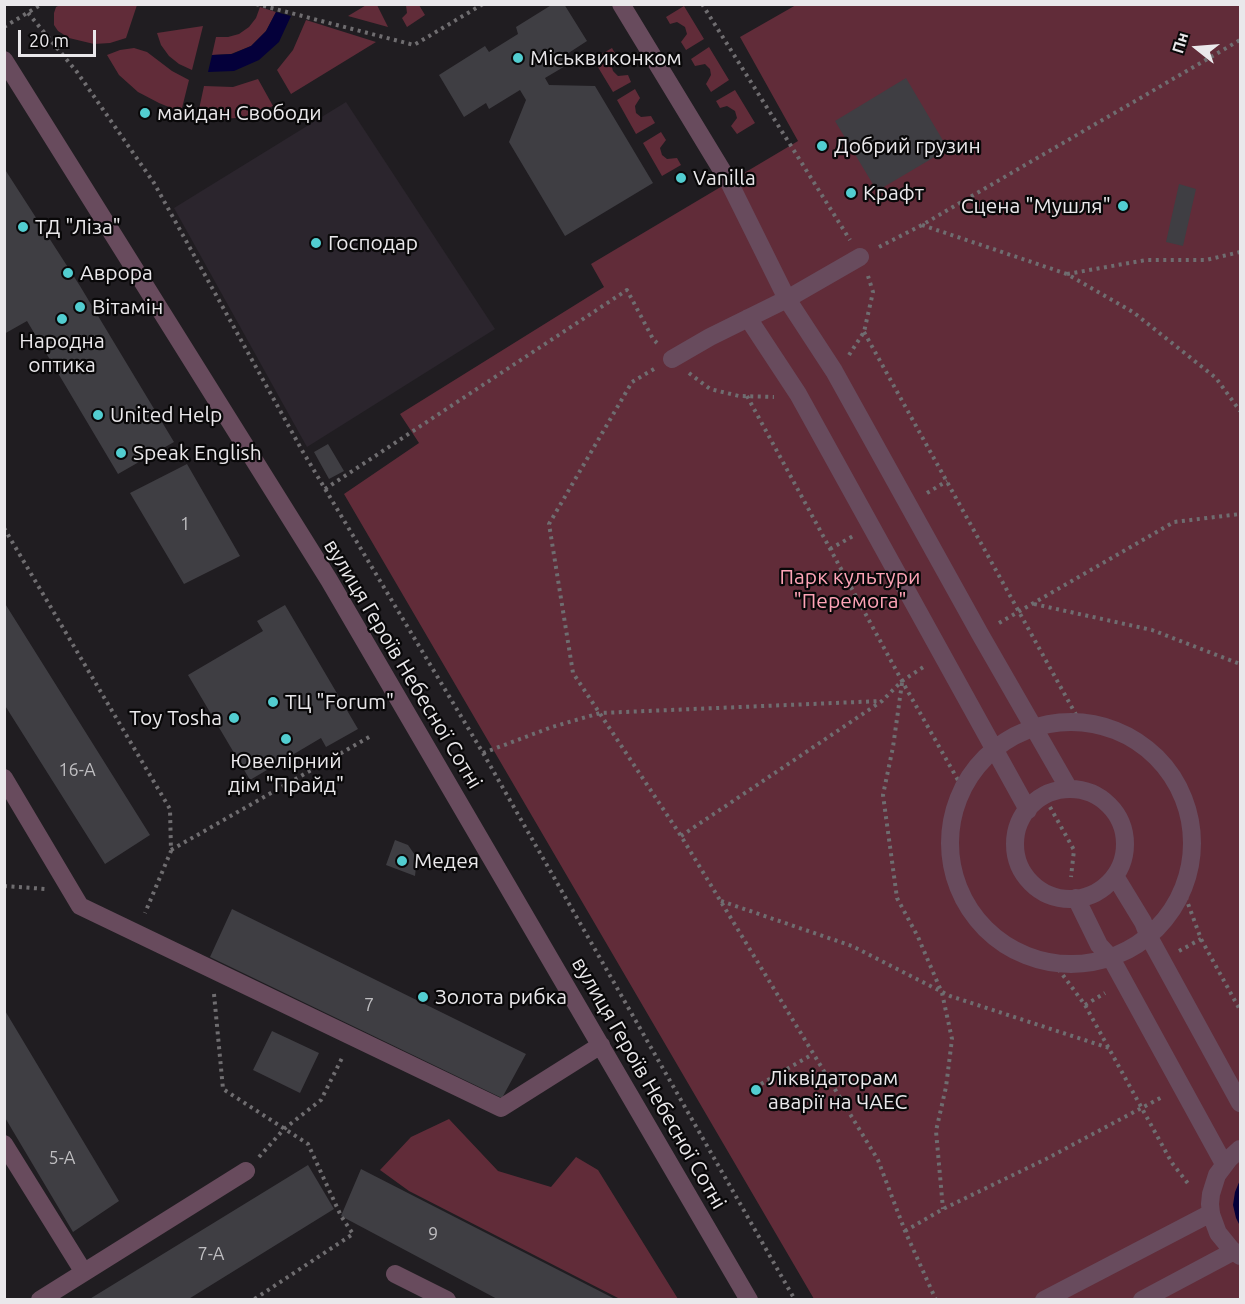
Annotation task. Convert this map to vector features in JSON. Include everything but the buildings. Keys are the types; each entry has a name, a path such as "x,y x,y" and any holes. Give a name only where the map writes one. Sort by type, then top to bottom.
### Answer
{"street":[{"path":"621,4 729,182 787,299 834,371 1069,789"},
{"name":"вулиця Героїв Небесної Сотні","path":"4,60 329,580 749,1299"},
{"path":"672,358 787,299 860,257"},
{"path":"748,318 798,394 1028,810"},
{"path":"1080,722 1097,724 1117,731 1136,741 1160,761 1179,787 1187,807 1191,827 1190,869 1173,909 1149,937 1111,958 1087,964 1054,963 1027,956 1009,948 992,936 967,906 955,878 950,849 953,819 963,789 978,766 994,750 1033,728 1055,723 1080,722"},
{"path":"4,778 80,906 501,1108 601,1046"},
{"path":"1069,789 1092,793 1106,802 1117,815 1124,830 1125,847 1115,876 1094,893 1072,898 1057,897 1040,889 1026,876 1018,858 1016,839 1021,822 1028,810 1044,796 1069,789"},
{"path":"1115,876 1143,922 1240,1103"},
{"path":"1072,898 1100,945 1111,958 1224,1164"},
{"path":"4,1144 83,1271"},
{"path":"1142,1299 1237,1254 1218,1233 1211,1213 1210,1194 1224,1164 1240,1149"},
{"path":"40,1299 246,1171"},
{"path":"1044,1299 1211,1213"},
{"path":"395,1274 447,1299"}],"path":[{"path":"4,27 42,4"},
{"path":"256,4 414,45 483,4"},
{"path":"702,4 860,257 922,225 1240,40"},
{"path":"28,14 77,72 154,183 325,489 483,753 795,1299"},
{"path":"922,225 1067,274 1133,312 1216,378 1240,411"},
{"path":"1067,274 1146,260 1206,260 1240,252"},
{"path":"325,489 627,290 653,339 672,358 632,382 549,524 573,673 681,836 878,1160 905,1231 936,1299"},
{"path":"864,332 1080,722"},
{"path":"747,396 963,789"},
{"path":"980,634 1174,522 1240,514"},
{"path":"4,528 170,809 171,850 137,933"},
{"path":"1033,603 1152,630 1240,664"},
{"path":"681,836 882,701 902,681 941,656"},
{"path":"902,681 893,747 883,795 897,898 918,937 942,993 952,1038 946,1087 936,1131 943,1209"},
{"path":"483,753 552,727 600,713 882,701"},
{"path":"171,850 371,736"},
{"path":"1044,796 1074,850 1072,898"},
{"path":"4,886 71,891"},
{"path":"1183,890 1200,939 1240,1010"},
{"path":"720,901 852,946 942,993 1109,1048"},
{"path":"1054,963 1085,1005 1172,1163 1211,1213"},
{"path":"212,969 223,1089 308,1144 340,1215 352,1234 253,1299"},
{"path":"246,1171 284,1129 321,1100 352,1036"},
{"path":"761,1084 813,1054"},
{"path":"905,1231 943,1209 1046,1159 1181,1086"}],"shaded area":[{"path":"276,12 291,16 279,42 259,60 234,71 208,72 212,55 232,54 251,46 266,31"},
{"name":"Господар","path":"346,102 495,329 307,447 174,208"},
{"path":"1240,1180 1240,1226 1233,1205"}],"green space":[{"path":"368,4 377,5 388,27 348,16"},
{"path":"60,5 137,5 126,38 110,43 94,44 69,38 58,31 54,25 54,13 56,7"},
{"path":"406,5 419,5 425,15 407,27 402,18 407,13"},
{"name":"Парк культури \"Перемога\"","path":"796,5 1240,5 1240,1299 814,1299 344,494 419,443 400,414 604,287 591,264 798,141 740,37"},
{"path":"684,6 704,39 686,50 681,42 687,34 685,27 677,22 670,24 666,17"},
{"path":"260,7 276,12 266,31 251,46 231,54 212,55 216,37 239,34 256,18"},
{"path":"306,20 376,42 291,94 277,70 293,50"},
{"path":"203,26 192,70 169,56 161,45 157,33"},
{"path":"709,47 729,80 711,92 706,84 711,75 710,69 705,64 695,66 691,59"},
{"path":"134,48 147,52 172,71 189,80 181,112 138,92 119,75 107,55"},
{"path":"612,48 617,57 611,64 613,71 618,76 628,75 631,82 613,92 593,59"},
{"path":"258,79 273,106 248,117 223,119 198,114 204,86 233,87"},
{"path":"635,89 640,98 635,106 636,113 641,117 651,116 655,123 636,134 617,100"},
{"path":"735,90 755,123 737,134 731,126 737,118 735,111 727,106 720,108 716,101"},
{"path":"661,132 666,140 660,148 662,155 667,159 677,158 681,165 662,176 643,143"},
{"path":"449,1119 498,1171 551,1187 576,1157 598,1170 678,1299 620,1299 409,1191 380,1170 411,1137"}],"place":[{"name":"Міськвиконком","path":"518,58"},
{"name":"майдан Свободи","path":"145,113"},
{"name":"Добрий грузин","path":"822,146"},
{"name":"Vanilla","path":"681,178"},
{"name":"Крафт","path":"851,193"},
{"name":"Сцена \"Мушля\"","path":"1123,206"},
{"name":"ТД \"Ліза\"","path":"23,227"},
{"name":"Господар","path":"316,243"},
{"name":"Аврора","path":"68,273"},
{"name":"Вітамін","path":"80,307"},
{"name":"Народна оптика","path":"62,319"},
{"name":"United Help","path":"98,415"},
{"name":"Speak English","path":"121,453"},
{"name":"ТЦ \"Forum\"","path":"273,702"},
{"name":"Toy Tosha","path":"234,718"},
{"name":"Ювелірний дім \"Прайд\"","path":"286,739"},
{"name":"Медея","path":"402,861"},
{"name":"Золота рибка","path":"423,997"},
{"name":"Ліквідаторам аварії на ЧАЕС","path":"756,1090"}]}
